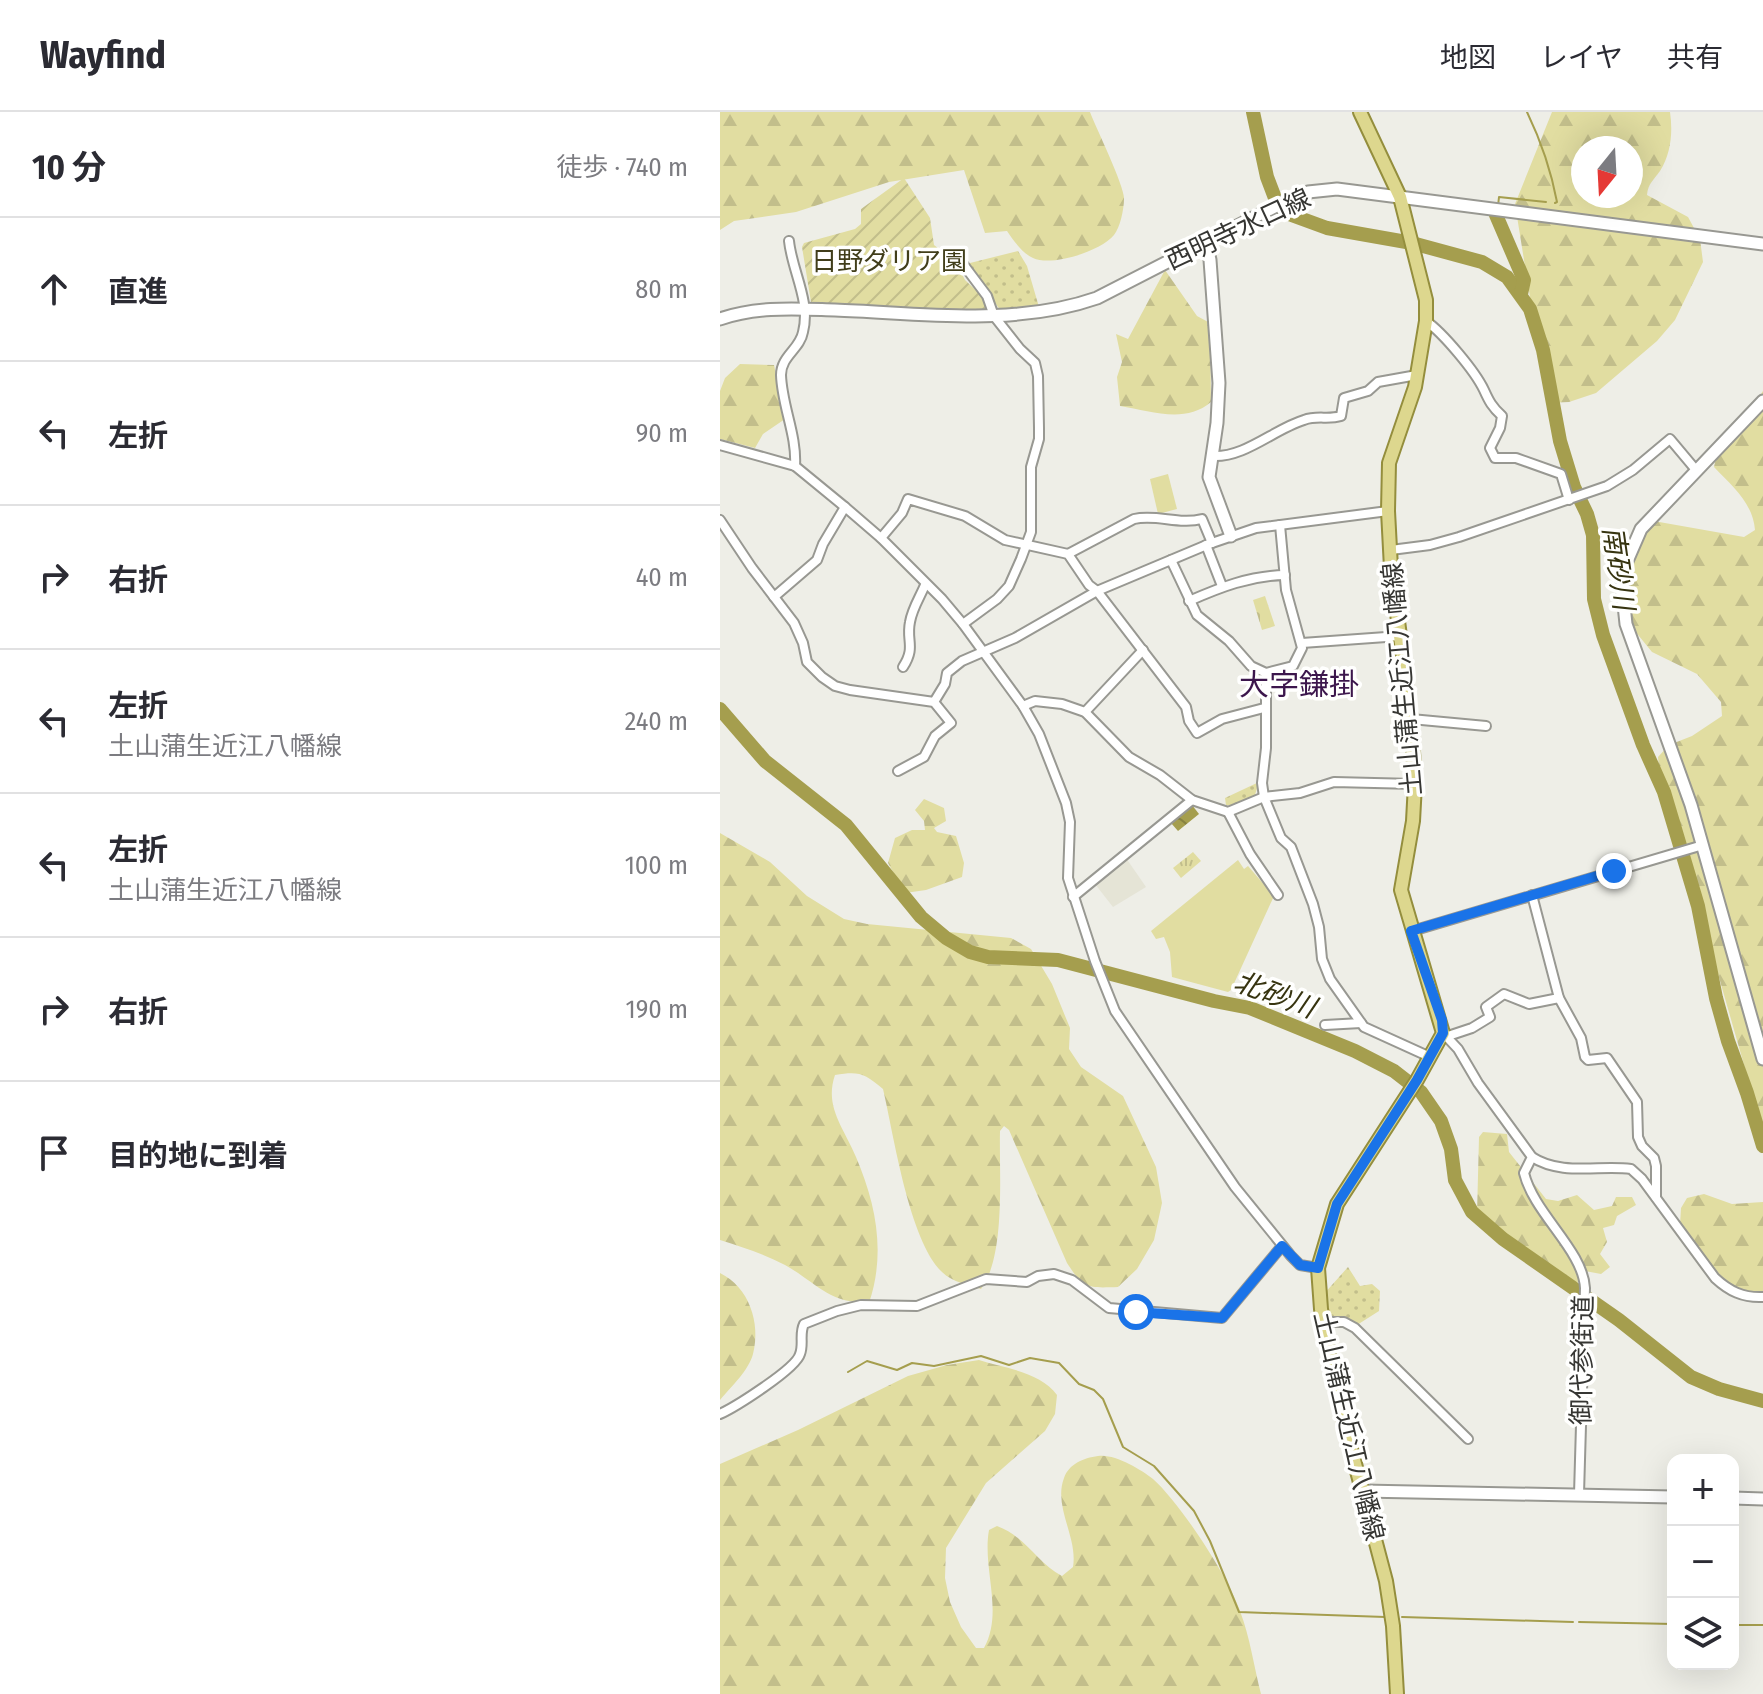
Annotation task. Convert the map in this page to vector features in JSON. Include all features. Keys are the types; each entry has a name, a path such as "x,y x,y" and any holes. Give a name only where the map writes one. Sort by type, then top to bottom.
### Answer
{"main road":[{"name":"土山蒲生近江八幡線","path":"1360,112 1400,197 1426,300 1426,321 1417,375 1390,455 1388,511 1411,719 1415,784 1413,821 1401,890 1411,931 1446,1035 1337,1204 1318,1268 1335,1388 1386,1581 1393,1626 1397,1694"}],"street":[{"name":"西明寺水口線","path":"720,319 762,309 994,316 1069,308 1097,298 1286,201 1308,192 1337,189 1763,244"},
{"path":"789,241 805,309 800,341 785,359 781,372 787,415 796,446 795,466"},
{"path":"1206,242 1218,370 1217,423 1209,477 1231,536"},
{"path":"963,264 987,296 994,316 1035,363 1039,439 1031,467 1031,532 1026,546 1009,586 963,624"},
{"path":"1426,321 1454,347 1484,390 1490,405 1502,416 1490,448 1495,458 1516,458 1561,474 1570,499"},
{"path":"1212,456 1221,457 1263,441 1281,428 1304,419 1336,418 1341,416 1344,398 1368,391 1378,382 1417,375"},
{"path":"1763,401 1641,529 1624,568 1622,586 1626,624 1676,760 1703,845 1763,1059"},
{"path":"1391,550 1430,545 1459,537 1587,494 1633,470 1670,439 1696,470"},
{"path":"720,445 795,466 881,538 963,624 1023,706 1039,734 1066,803 1070,822 1068,878 1115,1011 1235,1187 1300,1265 1318,1268"},
{"path":"881,538 902,513 908,499 965,516 997,536 1026,546 1068,554 1134,519 1144,517 1181,523 1202,519 1222,586"},
{"path":"774,597 817,560 845,507"},
{"path":"934,702 945,684 947,673 962,661 1015,638 1097,591 1209,544 1256,528 1388,511"},
{"path":"720,520 794,623 807,662 835,686 934,702 951,723 935,736 924,757 898,771"},
{"path":"1171,560 1197,615 1229,641 1247,663 1266,673 1293,666 1302,643 1286,590 1280,525"},
{"path":"1068,554 1186,707 1189,721 1197,733 1222,719 1264,708"},
{"path":"1189,601 1222,586 1260,575 1285,575"},
{"path":"903,667 912,650 911,618 925,585"},
{"path":"1302,643 1400,636"},
{"path":"1085,712 1143,650"},
{"path":"1266,673 1264,797 1281,838 1291,847 1313,904 1322,959 1330,979 1361,1023 1375,1034 1430,1057"},
{"path":"1023,706 1035,701 1062,704 1085,712 1129,757 1160,775 1192,800 1228,812 1264,797 1300,793 1343,781 1415,784"},
{"path":"1411,719 1486,726"},
{"path":"1073,897 1192,800"},
{"path":"1228,812 1250,854 1278,895"},
{"path":"1411,931 1703,845"},
{"path":"1532,895 1559,998 1581,1038 1585,1057 1588,1060 1607,1058 1634,1095 1638,1110 1638,1137 1654,1158 1656,1166 1656,1197"},
{"path":"1559,998 1529,1004 1504,994 1486,1007 1490,1017 1472,1028 1446,1035 1532,1157 1548,1164 1577,1169 1631,1169 1656,1197 1715,1278 1742,1296 1763,1297"},
{"path":"1325,1025 1361,1023"},
{"name":"御代参街道","path":"1532,1157 1524,1173 1531,1193 1582,1271 1585,1288 1579,1494"},
{"path":"720,1414 758,1391 796,1361 801,1352 801,1328 804,1324 837,1311 861,1305 917,1306 986,1279 1027,1282 1038,1276 1054,1274 1072,1280 1109,1308 1222,1318 1282,1246"},
{"path":"1324,1322 1344,1322 1355,1328 1468,1439"},
{"path":"1363,1491 1667,1497"},
{"path":"1739,1498 1763,1499"}],"shaded area":[{"path":"1126,858 1146,887 1113,907 1095,884"}],"green space":[{"path":"720,112 1090,112 1123,192 1121,218 1114,235 1088,252 1064,259 1033,258 1007,231 985,233 964,170 889,182 796,212 734,221 720,230"},
{"path":"1552,112 1670,112 1669,150 1647,195 1688,217 1700,239 1703,262 1675,320 1657,341 1596,393 1569,402 1547,403 1515,204"},
{"name":"日野ダリア園","path":"904,178 930,218 934,245 955,261 965,280 982,296 987,310 811,302 802,247 804,243 855,229 861,224 861,209"},
{"path":"1018,251 1027,266 1039,307 1001,311 966,264"},
{"path":"1165,270 1197,316 1210,323 1211,402 1190,413 1156,413 1120,406 1117,377 1122,362 1116,334 1128,339"},
{"path":"740,364 774,365 785,419 763,434 755,448 720,439 720,391 725,378"},
{"path":"1763,391 1763,1131 1659,768 1658,757 1669,745 1692,736 1722,716 1721,702 1697,674 1652,652 1630,625 1622,598 1630,549 1648,520 1744,537 1755,530 1746,503 1714,467 1718,447 1743,421"},
{"path":"1168,474 1177,509 1158,514 1150,479"},
{"path":"1265,596 1275,626 1262,630 1253,600"},
{"path":"1259,782 1254,798 1236,807 1226,805 1225,798"},
{"path":"924,799 944,808 946,821 934,828 937,832 956,836 964,863 962,877 926,890 905,893 888,863 895,838 912,830 925,830 924,821 915,810"},
{"path":"720,833 770,862 807,896 844,919 1011,938 1031,949 1052,984 1070,1028 1069,1049 1081,1067 1123,1096 1156,1167 1162,1203 1154,1240 1137,1269 1118,1287 1087,1285 1073,1272 1009,1130 1004,1126 1000,1131 998,1236 989,1274 981,1289 960,1283 942,1272 920,1237 898,1159 883,1089 866,1076 856,1073 835,1075 832,1097 837,1117 863,1175 873,1211 878,1247 869,1303 833,1296 777,1261 720,1240"},
{"path":"1193,852 1201,861 1181,878 1173,868"},
{"path":"1238,860 1244,869 1248,866 1274,896 1231,990 1228,992 1172,977 1170,952 1164,937 1156,939 1151,931"},
{"path":"1483,1132 1507,1134 1509,1152 1546,1199 1558,1201 1577,1195 1594,1210 1612,1206 1616,1197 1632,1197 1636,1205 1617,1216 1614,1225 1603,1228 1607,1242 1600,1254 1610,1267 1601,1274 1585,1271 1577,1283 1512,1243 1477,1214 1479,1137"},
{"path":"1704,1194 1732,1204 1763,1202 1763,1292 1755,1294 1724,1285 1680,1225 1681,1208 1687,1198"},
{"path":"1348,1267 1360,1286 1372,1284 1380,1291 1379,1311 1357,1325 1332,1321 1323,1295"},
{"path":"720,1273 739,1287 745,1297 754,1318 755,1342 748,1366 720,1400"},
{"path":"979,1360 1032,1376 1057,1395 1055,1414 1045,1431 986,1483 946,1548 945,1578 950,1602 961,1627 976,1648 984,1648 992,1620 989,1530 997,1526 1007,1530 1062,1576 1073,1567 1074,1556 1061,1500 1064,1478 1077,1462 1092,1457 1111,1457 1153,1479 1202,1541 1240,1611 1261,1694 720,1694 720,1464 908,1376"}],"water":[{"path":"1192,805 1199,814 1178,831 1171,823"}],"waterway":[{"name":"南砂川","path":"1253,112 1267,177 1278,206 1286,213 1327,228 1412,243 1482,262 1507,277 1530,309 1543,350 1560,441 1593,535 1594,599 1603,635 1643,745 1664,792 1698,906 1728,1041 1763,1146"},
{"path":"1527,112 1549,167 1555,203"},
{"path":"1498,206 1499,197 1546,202"},
{"path":"1496,215 1524,280 1521,294"},
{"name":"北砂川","path":"720,709 765,761 846,825 921,917 946,938 970,952 988,957 1058,960 1250,1008 1355,1051 1394,1071 1421,1092 1441,1121 1451,1149 1455,1180 1472,1212 1503,1239 1619,1320 1691,1377 1719,1389 1763,1401"},
{"path":"848,1372 867,1361 897,1370 912,1363 934,1366 981,1356 1009,1365 1030,1358 1059,1363 1079,1384 1094,1390 1103,1399 1123,1447 1154,1466 1194,1511 1210,1541 1239,1612 1385,1617"},
{"path":"1402,1617 1573,1622"},
{"path":"1579,1622 1667,1624"},
{"path":"1739,1625 1763,1625"}],"district":[{"name":"大字鎌掛","path":"1299,685"}],"route":[{"path":"1136,1312 1222,1318 1282,1246 1300,1265 1318,1268 1337,1204 1417,1080 1443,1033 1442,1020 1411,931 1614,871"}]}
